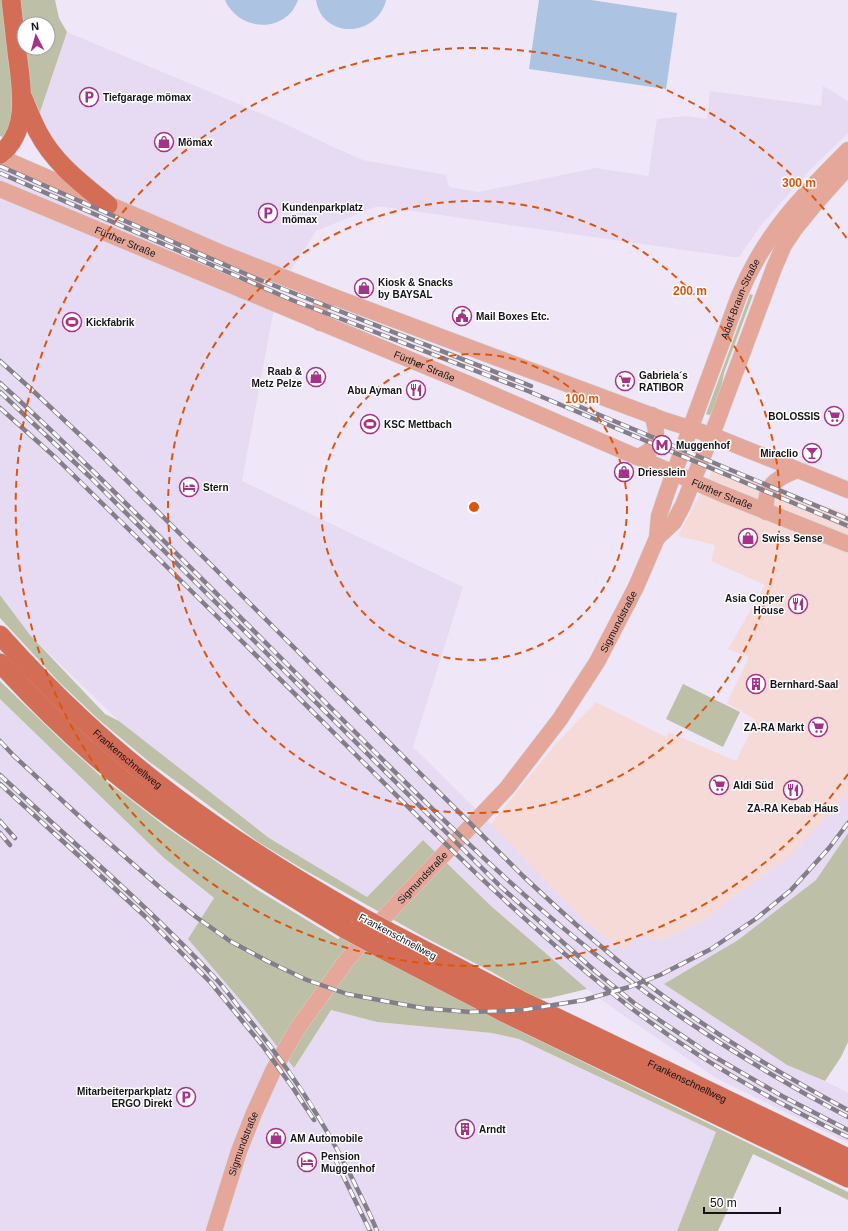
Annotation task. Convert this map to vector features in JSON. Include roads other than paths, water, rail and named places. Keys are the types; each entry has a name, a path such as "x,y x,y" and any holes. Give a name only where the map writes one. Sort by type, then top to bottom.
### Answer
{"highway":[{"path":"0,156 10,145 18,130 21,112 22,93 11,0"},
{"path":"22,93 38,132 55,158 72,175 108,205"},
{"name":"Frankenschnellweg","path":"0,634 30,668 77,715 145,773 216,826 311,888 393,934 520,1000 848,1158"},
{"name":"Frankenschnellweg","path":"0,663 56,721 136,791 231,859 296,900 380,948 505,1013 848,1178"}],"main road":[{"name":"Adolf-Braun-Straße","path":"674,473 689,429 743,288 758,258 770,237 790,210 848,150"},
{"path":"0,156 108,205 252,265 689,429 712,435 848,490"},
{"name":"Adolf-Braun-Straße","path":"712,435 774,268 784,245 812,208 848,167"},
{"name":"Fürther Straße","path":"0,189 320,323 466,382 766,512 848,544"},
{"path":"242,290 251,286 255,280 256,272 252,265"},
{"path":"320,323 318,314 320,307 324,301 334,297"},
{"path":"638,457 646,454 655,442 656,427 652,415"},
{"name":"Sigmundstraße","path":"657,538 674,522 712,435"},
{"path":"766,512 765,501 770,486 776,480 797,470"},
{"name":"Sigmundstraße","path":"214,1231 232,1172 254,1113 273,1071 302,1021 346,961 389,912 502,793 552,731 586,680 614,632 636,587 657,538 659,516 674,473"}],"water":[{"path":"225,0 298,0 292,11 284,19 262,25 251,23 241,18 232,11"},
{"path":"316,0 386,0 382,10 369,24 360,28 350,29 340,28 331,24 323,17 318,9"},
{"path":"539,0 591,0 677,13 666,89 529,69"}],"railway":[{"path":"0,166 255,278 531,386"},
{"path":"0,173 292,300 528,391 848,526"},
{"path":"0,361 95,449 523,876 559,910 622,964 703,1024 760,1060 848,1110"},
{"path":"0,383 42,421 163,540 440,816 492,866 546,914 606,963 706,1034 776,1077 848,1117"},
{"path":"0,392 89,476 502,888 595,971 634,1003 708,1053 782,1096 848,1130"},
{"path":"571,403 848,519"},
{"path":"0,408 56,458 454,852 523,917 594,979 656,1027 709,1062 791,1109 848,1137"},
{"path":"0,741 14,756 92,828 164,891 196,917 230,941 307,980 347,994 422,1008 470,1012 523,1010 584,1000 629,987 660,975 711,949 757,918 791,890 829,848 848,823"},
{"path":"0,775 137,900 222,986 273,1050 314,1109 350,1174 377,1231"},
{"path":"0,784 148,919 211,983 262,1045 314,1120"},
{"path":"0,821 15,838"},
{"path":"0,833 10,845"},
{"path":"334,1157 370,1231"}],"place":[{"name":"Tiefgarage mömax","path":"89,97"},
{"name":"Mömax","path":"164,142"},
{"name":"Kundenparkplatz mömax","path":"268,213"},
{"name":"Kiosk & Snacks by BAYSAL","path":"364,288"},
{"name":"Mail Boxes Etc.","path":"462,316"},
{"name":"Kickfabrik","path":"72,322"},
{"name":"Raab & Metz Pelze","path":"316,377"},
{"name":"Gabriela´s RATIBOR","path":"625,381"},
{"name":"Abu Ayman","path":"416,390"},
{"name":"BOLOSSIS","path":"834,416"},
{"name":"KSC Mettbach","path":"370,424"},
{"name":"Muggenhof","path":"662,445"},
{"name":"Miraclio","path":"812,453"},
{"name":"Driesslein","path":"624,472"},
{"name":"Stern","path":"189,487"},
{"name":"Swiss Sense","path":"748,538"},
{"name":"Asia Copper House","path":"798,604"},
{"name":"Bernhard-Saal","path":"756,684"},
{"name":"ZA-RA Markt","path":"818,727"},
{"name":"Aldi Süd","path":"719,785"},
{"name":"ZA-RA Kebab Haus","path":"793,790"},
{"name":"Mitarbeiterparkplatz ERGO Direkt","path":"186,1097"},
{"name":"Arndt","path":"465,1129"},
{"name":"AM Automobile","path":"276,1138"},
{"name":"Pension Muggenhof","path":"307,1162"}]}
